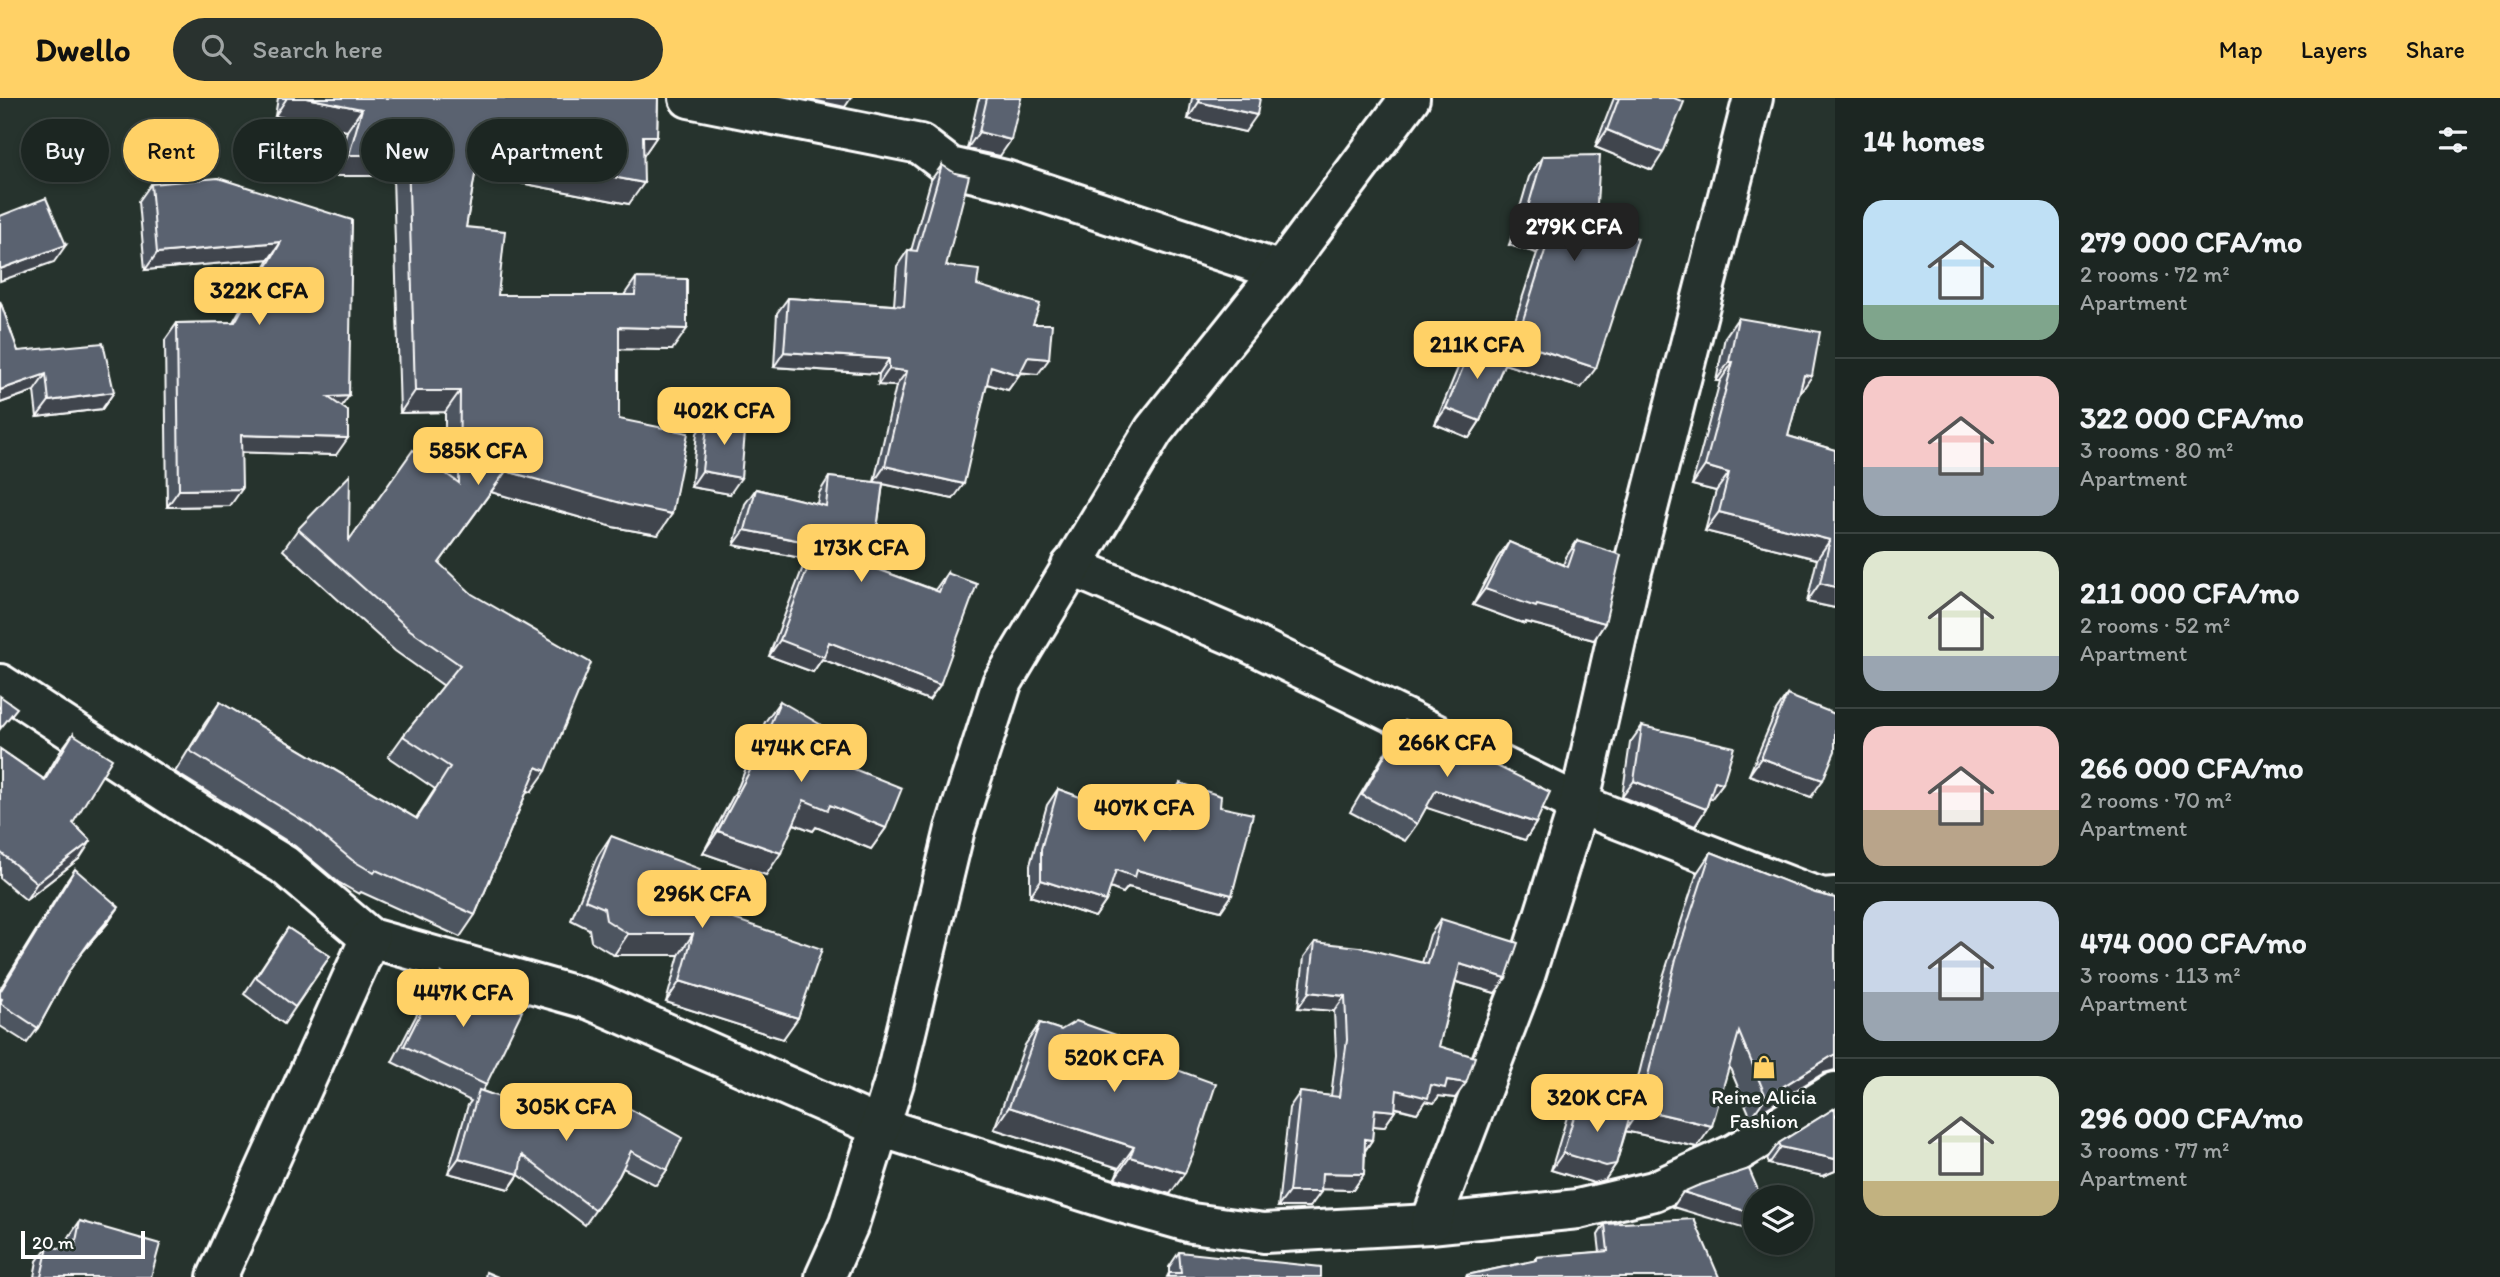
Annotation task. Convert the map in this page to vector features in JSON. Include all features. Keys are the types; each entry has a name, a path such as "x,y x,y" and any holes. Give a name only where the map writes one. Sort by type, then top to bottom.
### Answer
{"street":[{"path":"689,98 920,144 950,167 1005,180 1281,271"},
{"path":"825,1277 849,1224 894,1082 955,829 1002,682 1154,430 1281,271 1410,98"},
{"path":"1430,1224 1524,979 1578,804 1630,579 1752,98"},
{"path":"1071,566 1241,639 1578,804 1807,893 1824,898 1835,897"},
{"path":"0,684 198,813 284,865 370,938 591,1000 880,1127 1192,1223 1264,1233 1430,1224 1578,1209 1654,1191 1736,1153 1835,1092"},
{"path":"217,1277 370,938"}],"building":[{"path":"306,98 658,98 657,136 643,136 644,183 627,180 627,119 467,119 467,182 474,182 466,227 505,231 498,295 635,295 636,278 687,279 687,329 619,327 619,419 688,433 672,514 628,505 506,471 439,563 472,594 591,663 546,771 537,767 475,915 376,870 374,873 352,860 310,825 190,751 220,702 417,819 450,767 403,736 460,665 410,630 298,529 350,475 349,540 413,450 459,483 460,391 415,391 409,182 453,182 453,119 361,119 361,155 349,155 362,109"},
{"path":"987,98 1021,98 1011,140 979,132"},
{"path":"1200,98 1260,98 1257,115 1199,102"},
{"path":"1619,98 1674,98 1684,102 1663,153 1607,130"},
{"path":"1600,155 1596,221 1617,228 1615,232 1638,238 1596,368 1516,342 1551,232 1523,224 1543,156"},
{"path":"942,165 955,173 969,176 946,266 979,270 977,285 1040,304 1033,324 1052,324 1049,359 1028,357 1019,375 991,366 964,484 885,466 907,371 889,369 889,359 784,352 788,298 904,306 908,250 917,251"},
{"path":"219,178 352,220 349,396 328,397 348,411 348,438 241,435 242,489 179,490 177,323 235,322 281,242 157,253 151,184 219,182"},
{"path":"46,198 66,245 0,269 0,216"},
{"path":"0,301 18,351 103,343 114,392 49,401 46,374 0,390"},
{"path":"1738,318 1820,332 1812,376 1804,375 1788,436 1835,450 1835,587 1820,583 1830,540 1719,512 1729,473 1705,466 1733,362 1729,362"},
{"path":"1474,341 1508,355 1480,421 1446,408"},
{"path":"708,417 746,421 741,478 702,471"},
{"path":"829,477 883,483 872,567 939,592 947,573 977,584 940,685 829,642 824,657 780,640 817,544 745,530 756,489 826,506"},
{"path":"1577,541 1621,555 1605,623 1537,605 1536,607 1485,589 1509,542 1568,567"},
{"path":"1787,695 1835,714 1835,751 1823,780 1761,758"},
{"path":"0,696 17,708 0,729"},
{"path":"780,701 835,733 821,756 902,788 886,828 830,805 828,810 804,800 781,853 718,831 754,763"},
{"path":"1405,721 1550,792 1536,823 1436,790 1417,824 1362,795"},
{"path":"1642,726 1734,747 1723,783 1715,781 1706,809 1634,781"},
{"path":"73,734 112,759 73,823 91,841 37,883 0,852 0,749 45,780"},
{"path":"1180,783 1221,796 1220,807 1253,814 1232,895 1137,870 1135,877 1116,870 1106,901 1041,880 1041,849 1058,789 1167,829"},
{"path":"611,836 700,869 687,903 822,949 798,1018 680,981 693,934 628,934 606,920 604,908 585,900"},
{"path":"1711,852 1815,893 1835,898 1835,1054 1766,1097 1739,1032 1712,1126 1640,1109 1676,959"},
{"path":"75,869 119,907 69,971 38,1028 0,1003 0,992"},
{"path":"1441,919 1518,943 1506,978 1460,964 1439,1046 1475,1057 1466,1083 1447,1080 1445,1088 1431,1085 1428,1098 1397,1090 1395,1111 1375,1109 1372,1140 1365,1139 1364,1174 1322,1173 1321,1192 1289,1192 1300,1092 1339,1097 1347,1040 1345,996 1309,992 1315,942 1359,947 1428,964"},
{"path":"288,928 330,956 295,1007 256,977"},
{"path":"441,973 522,1011 486,1085 404,1046"},
{"path":"1076,1021 1119,1036 1125,1051 1216,1084 1185,1173 1130,1157 1134,1147 1009,1107 1040,1023 1061,1030"},
{"path":"479,1090 581,1126 598,1091 682,1138 667,1170 631,1151 619,1176 595,1210 522,1155 519,1174 459,1158"},
{"path":"1579,1100 1630,1115 1616,1164 1606,1166 1563,1153"},
{"path":"1835,1108 1835,1159 1781,1147 1779,1143"},
{"path":"1749,1169 1756,1185 1743,1185 1743,1210 1683,1192"},
{"path":"1694,1219 1719,1277 1467,1277 1537,1260 1537,1257 1608,1251 1605,1224"},
{"path":"80,1221 160,1244 151,1277 41,1277 48,1246 74,1251"},
{"path":"1179,1252 1321,1267 1321,1277 1169,1277 1169,1273 1181,1273"},
{"path":"486,1272 498,1277 485,1277"}],"place":[{"name":"Reine Alicia Fashion","path":"1764,1067"}]}
